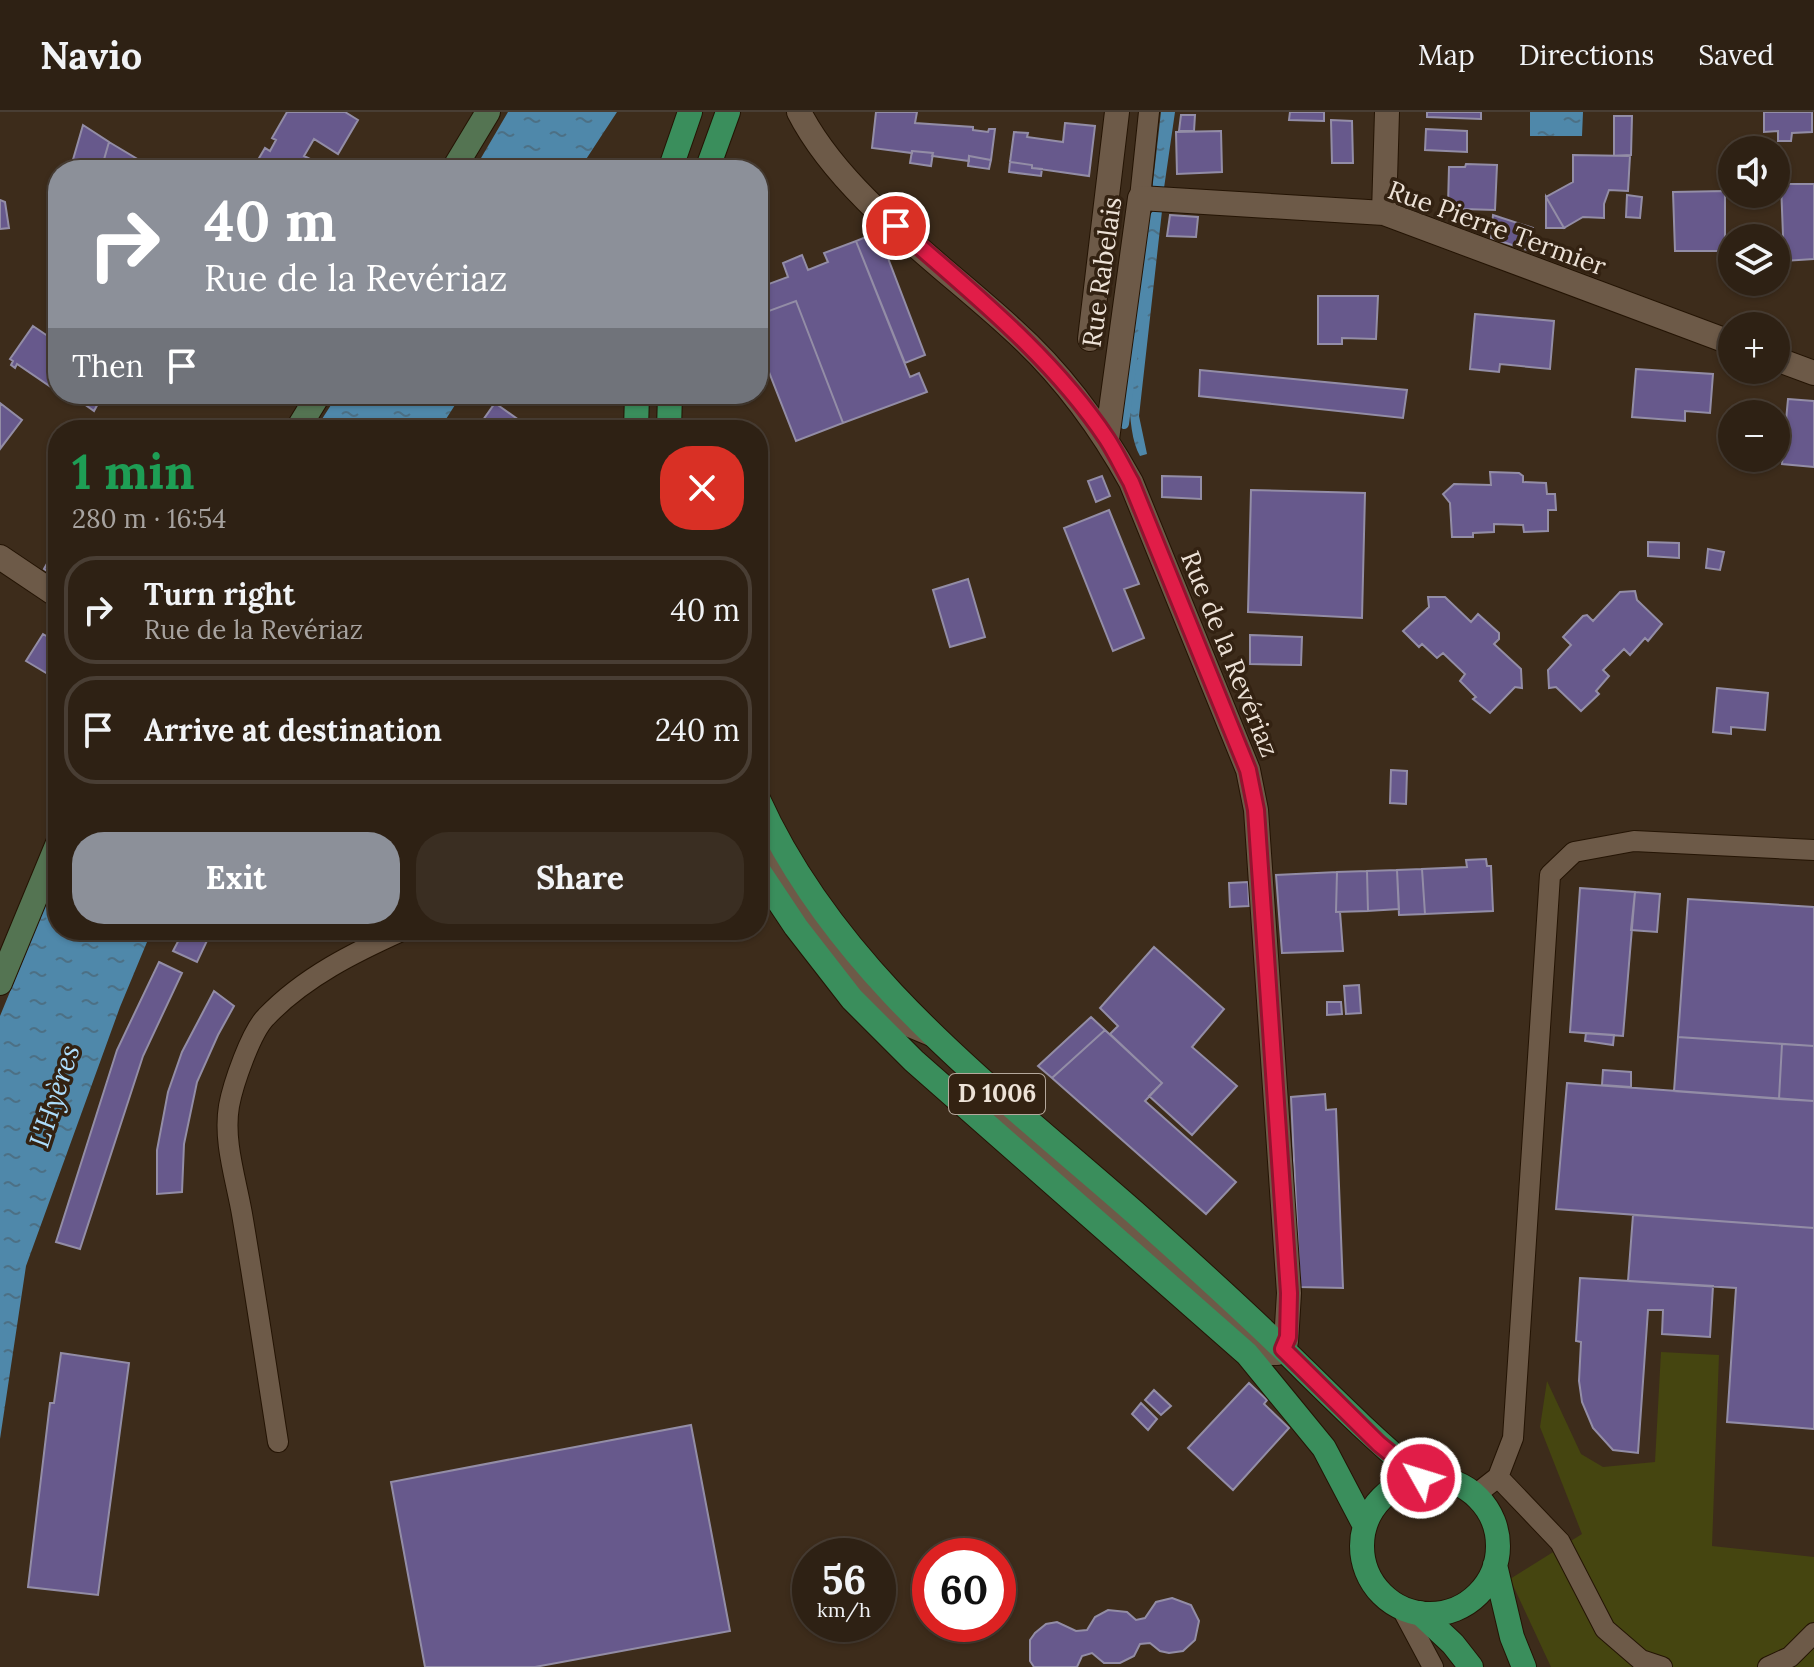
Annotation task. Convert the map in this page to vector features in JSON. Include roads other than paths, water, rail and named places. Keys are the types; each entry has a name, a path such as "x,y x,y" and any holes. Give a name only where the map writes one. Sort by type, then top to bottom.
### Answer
{"main road":[{"path":"673,160 690,112"},
{"path":"711,160 728,112"},
{"name":"D 1006","path":"768,819 818,905 879,980 938,1040 1283,1349 1379,1444 1421,1478 1450,1481 1475,1495"},
{"name":"D 1006","path":"768,885 852,999 914,1061 1247,1354 1324,1448 1365,1526 1362,1545 1364,1564 1372,1582 1385,1597 1410,1610 1453,1644 1471,1667"},
{"path":"1365,1526 1373,1508 1386,1494 1402,1484 1421,1478"},
{"path":"1410,1610 1439,1613 1458,1608 1487,1583 1495,1565 1498,1546 1496,1527 1488,1509 1475,1495"},
{"path":"1495,1565 1503,1605 1524,1667"}],"street":[{"path":"459,160 488,112"},
{"name":"Rue de la Revériaz","path":"799,112 832,161 873,205 1015,331 1058,377 1107,439 1131,482 1248,770 1256,810 1289,1293 1288,1337 1283,1349"},
{"path":"1090,339 1117,112"},
{"path":"1384,213 1387,112"},
{"name":"Rue Rabelais","path":"1107,439 1140,198"},
{"name":"Rue Pierre Termier","path":"1140,198 1384,213 1718,338"},
{"path":"1790,364 1814,373"},
{"path":"0,557 48,589"},
{"path":"0,983 48,867"},
{"path":"914,1061 1012,1126 1267,1353 1277,1353 1283,1349"}],"lane":[{"name":"Rue Rabelais","path":"1140,198 1149,112"},
{"path":"1475,1495 1498,1477 1513,1438 1550,875 1574,852 1634,841 1814,850"},
{"path":"768,851 808,917 893,1020 938,1040"},
{"path":"278,1442 231,1164 229,1108 240,1066 264,1018 312,979 383,940"},
{"path":"1498,1477 1560,1542 1605,1629 1641,1660 1662,1667"},
{"path":"1410,1610 1433,1667"},
{"path":"1768,1667 1790,1657 1814,1633"}],"water":[{"path":"508,112 617,112 586,160 480,160"},
{"path":"1161,112 1175,112 1163,195 1152,191"},
{"path":"1530,112 1583,112 1582,136 1530,136"},
{"path":"1153,211 1162,211 1139,416 1147,454 1140,456 1133,436 1130,375 1141,270 1149,216"},
{"path":"332,404 456,404 445,420 321,420"},
{"name":"L'Hyères","path":"48,899 48,940 148,940 120,1007 26,1266 0,1439 0,1016"}],"waterway":[{"path":"1124,424 1134,343"}]}
